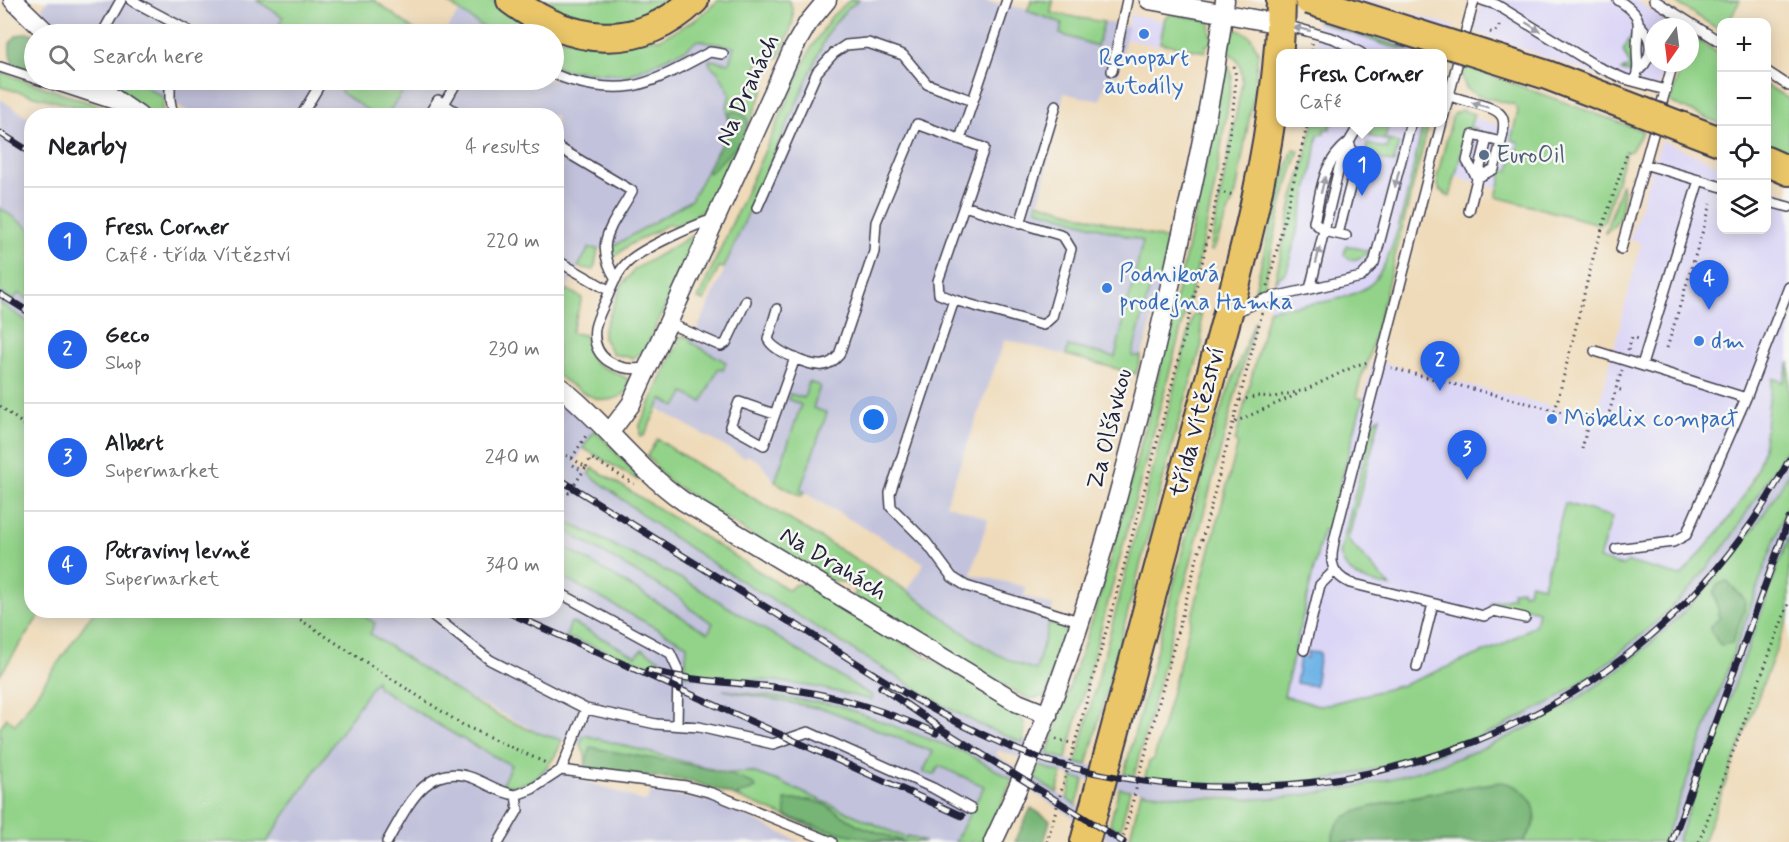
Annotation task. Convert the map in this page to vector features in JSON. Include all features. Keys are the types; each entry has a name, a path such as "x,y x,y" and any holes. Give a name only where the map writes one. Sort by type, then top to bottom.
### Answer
{"main road":[{"path":"564,30 595,36 617,36 654,28 676,15 694,0"},
{"path":"1309,0 1547,75 1717,140"},
{"path":"519,4 548,24"},
{"name":"třída Vítězství","path":"1276,49 1281,12"},
{"name":"třída Vítězství","path":"1085,842 1247,239 1262,167 1276,53"},
{"path":"1771,163 1789,171"}],"street":[{"path":"13,0 38,24"},
{"name":"Na Drahách","path":"604,425 631,404 793,49 808,22 827,0"},
{"path":"1149,0 1281,12"},
{"name":"Za Olšávkou","path":"993,842 1023,779 1082,622 1139,421 1186,219 1224,6"},
{"path":"101,90 127,108"},
{"name":"Na Drahách","path":"564,391 604,425 651,475 683,501 1018,704 1048,715"}],"lane":[{"path":"108,24 121,0"},
{"path":"131,0 176,24"},
{"path":"960,139 1007,0"},
{"path":"1112,71 1127,0"},
{"path":"1447,103 1474,0"},
{"path":"1482,0 1498,2 1509,12 1598,67 1666,90"},
{"path":"1618,0 1633,12 1649,37 1651,50 1648,60 1634,81"},
{"path":"1654,0 1677,18"},
{"path":"1281,12 1352,49"},
{"path":"1640,25 1637,46 1640,69"},
{"path":"1699,31 1717,40"},
{"path":"1450,39 1463,42"},
{"path":"757,208 817,72 834,53 846,45 868,43 903,55 927,84 973,101"},
{"path":"564,79 605,86 633,86 710,52 723,54"},
{"path":"0,68 24,76"},
{"path":"1621,249 1671,72"},
{"path":"1768,72 1789,86"},
{"path":"66,90 121,108"},
{"path":"171,90 172,108"},
{"path":"306,108 317,90"},
{"path":"444,104 452,90"},
{"path":"1449,96 1494,109 1502,114 1505,125 1494,169 1477,178"},
{"path":"433,108 438,100 450,108"},
{"path":"1020,224 1056,105"},
{"path":"777,309 768,339 773,348 823,366 839,355 874,252 876,222 917,124 984,148 936,287 942,296 1038,325 1049,320 1070,253 1070,243 1063,236 964,206"},
{"path":"1310,289 1339,168 1349,142 1358,127"},
{"path":"1228,316 1265,299 1361,277 1374,263 1376,243 1410,127"},
{"path":"1441,127 1378,364 1332,552 1334,571 1350,583 1433,604 1484,616 1494,611 1525,618"},
{"path":"1477,178 1467,161 1473,135 1501,142"},
{"path":"1469,211 1487,139"},
{"path":"1324,231 1342,235 1356,164 1349,142"},
{"path":"564,151 633,191 604,243 605,259 616,279"},
{"path":"1644,164 1717,185"},
{"path":"1642,365 1699,180"},
{"path":"1771,202 1789,207"},
{"path":"647,368 626,370 614,366 603,357 596,346 596,325 610,291 616,279 634,257 701,223 714,219"},
{"path":"564,265 610,291"},
{"path":"1616,549 1673,543 1686,535 1746,398 1789,287"},
{"path":"954,300 890,493 891,507 926,542 957,580 988,593 1082,622"},
{"path":"668,322 721,346 726,344 746,301"},
{"path":"1595,351 1746,398"},
{"path":"774,414 739,402 730,426 764,445 795,357"},
{"path":"1304,650 1320,585 1334,571"},
{"path":"564,595 670,653 678,670 677,725"},
{"path":"1417,667 1433,604"},
{"path":"436,618 490,660 586,710 710,729 773,744 807,732 933,788 971,809"},
{"path":"387,842 419,789 437,776 462,775 516,795 532,789 561,770 586,710"},
{"path":"561,770 694,788 832,842"},
{"path":"499,842 518,810 516,795"}],"path":[{"path":"1467,26 1494,33 1509,12"},
{"path":"1122,842 1235,422 1286,206 1307,127"},
{"path":"1555,411 1595,250 1628,151"},
{"path":"1218,192 1236,195"},
{"path":"1667,348 1711,204"},
{"path":"1235,422 1362,362 1378,364 1606,424 1616,389"},
{"path":"1240,400 1259,396 1274,397 1305,390"},
{"path":"0,406 24,425"},
{"path":"1582,449 1589,419"},
{"path":"572,458 604,425"},
{"path":"564,454 586,467"},
{"path":"564,490 569,494 591,458 634,484 642,482 651,475"},
{"path":"573,465 583,471"},
{"path":"1699,842 1789,602"},
{"path":"297,618 463,725 561,770"},
{"path":"1053,738 1074,744"}],"shaded area":[{"path":"48,0 269,0 302,24 54,24 41,9"},
{"path":"859,0 978,0 1128,26 1118,75 1108,74 1100,101 1064,93 1039,202 1171,241 1150,328 1136,374 1005,339 946,504 988,519 971,574 1026,587 1024,596 1053,606 1036,670 1011,663 951,626 907,591 924,563 805,493 801,496 775,482 760,462 747,455 745,458 657,408 707,309 829,30 846,10"},
{"path":"1317,0 1366,0 1454,26 1447,54 1447,49 1315,49"},
{"path":"1482,0 1636,0 1661,18 1645,18 1645,72 1663,72 1656,97 1474,31"},
{"path":"460,11 479,24 450,24"},
{"path":"1130,14 1164,21 1158,46 1125,39"},
{"path":"698,40 735,47 730,63 709,60 710,65 718,72 730,93 727,107 729,130 691,200 607,250 589,248 564,293 564,108 182,108 152,90 390,90 399,97 404,90 564,90 564,70 629,75 684,50"},
{"path":"0,99 24,114 24,384 0,364"},
{"path":"1465,116 1525,132 1509,191 1449,175"},
{"path":"1312,127 1428,127 1373,343 1261,340"},
{"path":"1661,140 1717,164 1717,234 1771,234 1771,188 1789,195 1789,363 1783,382 1772,379 1761,457 1736,510 1681,576 1628,562 1623,566 1599,559 1611,517 1566,503 1535,625 1504,644 1403,685 1321,706 1284,696 1323,530 1328,530 1373,360 1596,418 1641,243 1630,239"},
{"path":"564,403 595,430 575,463 668,534 838,642 980,725 1023,743 1024,739 1049,749 1047,754 1124,774 1194,784 1298,784 1440,753 1494,731 1554,700 1638,638 1692,587 1730,539 1789,445 1789,472 1775,499 1746,540 1688,610 1660,637 1617,672 1548,718 1462,758 1362,787 1285,798 1250,798 1180,796 1130,790 1073,777 998,750 996,755 1137,842 1112,842 1012,779 955,842 925,842 908,836 907,838 718,769 596,748 544,735 456,691 370,633 375,623 366,618 564,618"},
{"path":"1789,501 1789,536 1677,842 1664,842"},
{"path":"376,679 537,764 646,802 651,792 715,802 800,842 267,842"}],"green space":[{"path":"256,0 374,0 406,24 279,24 283,17"},
{"path":"444,0 491,0 527,24 479,24"},
{"path":"532,0 677,0 641,18 615,24 588,24 569,20"},
{"path":"719,0 788,0 793,13 793,21 779,57 762,59 760,56 756,73 761,76 764,89 715,200 696,215 676,226 669,224 629,245 612,259 607,250 691,200 729,130 727,107 730,93 718,72 710,65 709,60 729,63 734,47 698,40 684,50 629,75 564,70 564,39 660,39 695,20"},
{"path":"850,0 859,0 846,10 829,30 724,268 719,267 704,301 698,299 811,48 832,16"},
{"path":"1032,0 1053,1 1051,13 1104,22 1097,46 1060,34 1062,23 1027,11"},
{"path":"1672,0 1740,0 1731,18 1717,18 1717,28"},
{"path":"1172,14 1206,20 1210,24 1212,43 1206,45 1206,52 1160,43 1165,17"},
{"path":"1316,21 1410,49 1388,46"},
{"path":"1241,30 1251,37 1258,52 1254,91 1236,193 1213,251 1210,250 1242,83 1239,64 1226,51 1230,35 1234,31"},
{"path":"24,33 24,72 15,65 10,56 10,43 16,36"},
{"path":"1633,33 1634,67 1630,72 1621,71 1630,65 1623,51"},
{"path":"1699,41 1717,52 1717,122 1670,102 1679,72 1699,72"},
{"path":"1224,64 1229,66 1232,76 1229,99 1214,190 1196,273 1066,759 1047,754 1099,600 1151,406 1202,184"},
{"path":"1465,66 1643,131 1631,151 1626,152 1604,222 1599,224 1496,197 1503,170 1509,171 1514,151 1517,151 1519,142 1511,140 1518,111 1515,105 1476,95 1466,88 1462,77"},
{"path":"0,72 24,80 24,90 52,90 105,108 81,108 0,87"},
{"path":"1771,88 1789,99 1789,153 1771,145"},
{"path":"108,90 151,90 163,97 162,108 137,108"},
{"path":"341,90 404,90 392,108 364,108"},
{"path":"1461,110 1474,114 1470,127 1477,129 1466,135 1450,197 1439,189 1437,177 1453,114"},
{"path":"735,111 747,117 747,130 741,142 709,173 707,169 729,130 729,113"},
{"path":"1312,127 1330,127 1330,129 1324,129 1324,134 1318,135 1313,167 1287,271 1275,281 1293,198 1306,157"},
{"path":"1371,127 1388,127 1385,139 1399,143 1394,163 1365,155 1367,144 1387,149 1389,141 1369,136"},
{"path":"1421,127 1428,127 1366,369 1364,368 1356,397 1363,399 1328,531 1323,530 1284,696 1321,706 1403,685 1504,644 1535,625 1538,611 1526,608 1515,612 1490,606 1491,603 1513,597 1512,592 1522,589 1523,593 1528,592 1530,583 1543,586 1565,503 1612,517 1599,559 1623,566 1628,562 1681,576 1738,506 1747,490 1761,457 1773,378 1783,382 1789,362 1789,445 1730,539 1692,587 1654,624 1601,668 1554,700 1494,731 1440,753 1331,779 1298,784 1194,784 1145,777 1149,762 1154,759 1238,444 1235,442 1269,309 1344,297 1367,287 1377,276 1386,260 1402,216"},
{"path":"1293,149 1299,150 1283,198 1263,289 1254,294 1277,198"},
{"path":"1622,183 1623,197 1619,218 1605,233"},
{"path":"1037,202 1171,241 1161,286 1151,284 1132,356 1141,356 1136,374 1066,355 1068,346 1115,357 1143,241 1036,209"},
{"path":"0,208 24,224 24,296 19,293 13,300 0,292"},
{"path":"693,235 696,239 645,350 633,358 613,354 603,338 603,331 622,285 635,269"},
{"path":"1346,245 1371,252 1350,260 1344,255"},
{"path":"589,248 598,249 594,270 578,267"},
{"path":"566,289 582,298 571,333 585,335 590,356 595,362 629,380 628,390 619,397 610,400 592,397 564,380 564,293"},
{"path":"0,303 24,319 24,618 37,618 0,675"},
{"path":"1193,315 1201,315 1202,344 1176,431 1087,765 1076,763"},
{"path":"1255,320 1134,776 1124,774 1216,423"},
{"path":"681,336 692,338 690,342 726,362 723,370 718,369 702,402 684,393 676,407 662,399 644,436 640,436 640,425"},
{"path":"809,382 820,386 813,408 827,413 800,490 805,492 801,496 775,482 801,405 788,399 790,394 804,398"},
{"path":"1380,417 1348,540 1391,587 1353,575 1343,563 1340,554 1373,422"},
{"path":"595,430 637,475 638,480 583,448"},
{"path":"657,439 874,570 983,646 1017,664 1036,670 1049,623 1060,626 1069,636 1045,696 1031,699 1023,696 853,597 857,591 843,582 830,580 768,546 667,480 647,456"},
{"path":"593,468 789,590 794,585 802,583 1018,711 1025,725 1023,743 980,725 941,704 714,564 668,534 589,474"},
{"path":"1789,472 1789,501 1664,842 1138,842 1130,837 1141,792 1251,799 1287,797 1351,788 1412,773 1471,753 1528,727 1581,696 1632,659 1679,617 1740,546 1766,511"},
{"path":"564,520 686,581 872,696 872,700 816,687 776,681 685,675 687,645 564,578 564,546 708,633 713,623 690,609 682,599 564,530"},
{"path":"1789,536 1789,616 1703,842 1677,842"},
{"path":"1727,581 1745,600 1744,611 1732,643 1720,645 1710,630 1710,626 1720,618 1714,593 1717,585"},
{"path":"89,618 367,618 375,623 370,634 462,695 511,722 562,740 547,767 532,780 522,784 502,784 511,765 410,708 378,687 376,680 267,842 0,842 0,727 7,718 15,725"},
{"path":"571,622 636,656 642,649 663,661 664,670 566,637"},
{"path":"723,690 837,705 964,752 1012,779 985,842 955,842 984,786 939,766 934,775 923,772 933,752 828,710"},
{"path":"584,735 727,773 752,772 906,838 908,836 925,842 847,842 708,785 684,780 592,770 586,766 585,754 580,744"},
{"path":"591,747 714,770 754,784 756,788 736,796 690,781 584,769"},
{"path":"1040,766 1062,773 1057,793 1034,778"},
{"path":"1073,777 1084,780 1076,805 1067,799"},
{"path":"1501,782 1522,791 1528,796 1535,810 1532,828 1523,842 1333,842 1334,831 1340,821 1350,814 1416,796"},
{"path":"1119,788 1130,790 1120,831 1110,824"},
{"path":"785,800 810,800 824,804 858,825 905,842 861,837 798,821 786,816"},
{"path":"1031,808 1050,820 1044,842 1015,842"}],"water":[{"path":"1308,652 1320,653 1315,686 1296,683 1300,657 1307,658"}],"railway":[{"path":"0,133 24,148"},
{"path":"0,294 24,309"},
{"path":"795,624 888,683 951,719 1017,750 1051,762 1159,783 1267,786 1373,772 1475,741 1570,694 1656,631 1730,553 1789,460"},
{"path":"564,482 801,629"},
{"path":"1672,842 1789,519"},
{"path":"521,618 962,816"},
{"path":"648,670 703,680 813,693 884,712 936,733"},
{"path":"881,687 943,730 1123,842"}],"place":[{"name":"Renopart autodíly","path":"1144,34"},
{"name":"EuroOil","path":"1484,155"},
{"name":"Fresh Corner","path":"1362,196"},
{"name":"Podniková prodejna Hamka","path":"1107,288"},
{"name":"Potraviny levně","path":"1709,310"},
{"name":"dm","path":"1699,341"},
{"name":"Geco","path":"1440,391"},
{"name":"Möbelix compact","path":"1552,419"},
{"name":"Albert","path":"1467,480"}]}
